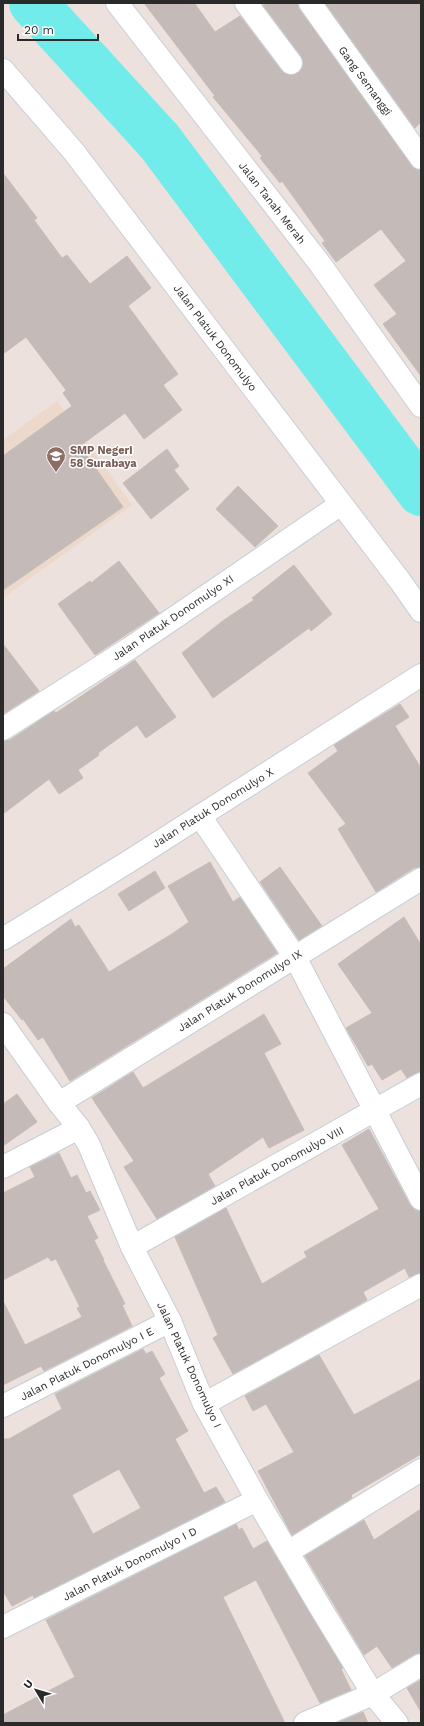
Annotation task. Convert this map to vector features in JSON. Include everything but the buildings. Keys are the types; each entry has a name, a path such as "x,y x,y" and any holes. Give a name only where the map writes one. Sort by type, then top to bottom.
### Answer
{"street":[{"name":"Jalan Tanah Merah","path":"117,3 320,264 421,406"},
{"path":"246,3 291,63"},
{"name":"Gang Semanggi","path":"310,3 421,158"},
{"name":"Jalan Platuk Donomulyo","path":"3,71 74,152 400,581 421,611"},
{"name":"Jalan Platuk Donomulyo XI","path":"3,729 130,648 341,504"},
{"name":"Jalan Platuk Donomulyo X","path":"3,939 200,816 421,675"},
{"path":"200,816 295,957 421,1199"},
{"name":"Jalan Platuk Donomulyo IX","path":"59,1103 421,879"},
{"name":"Jalan Platuk Donomulyo I","path":"3,1024 59,1103 79,1128 89,1145 132,1247 170,1321 204,1404 257,1500 373,1694 397,1723"},
{"name":"Jalan Platuk Donomulyo VIII","path":"132,1247 421,1084"},
{"path":"3,1167 79,1128"},
{"path":"204,1404 421,1285"},
{"name":"Jalan Platuk Donomulyo I E","path":"3,1406 170,1321"},
{"path":"288,1552 421,1470"},
{"name":"Jalan Platuk Donomulyo I D","path":"3,1627 257,1500"},
{"path":"305,1723 373,1694 421,1665"}],"shaded area":[{"name":"SMP Negeri 58 Surabaya","path":"57,401 132,505 3,598 3,440"}],"waterway":[{"path":"33,3 160,142 421,492"}],"place":[{"name":"SMP Negeri 58 Surabaya","path":"56,473"}]}
